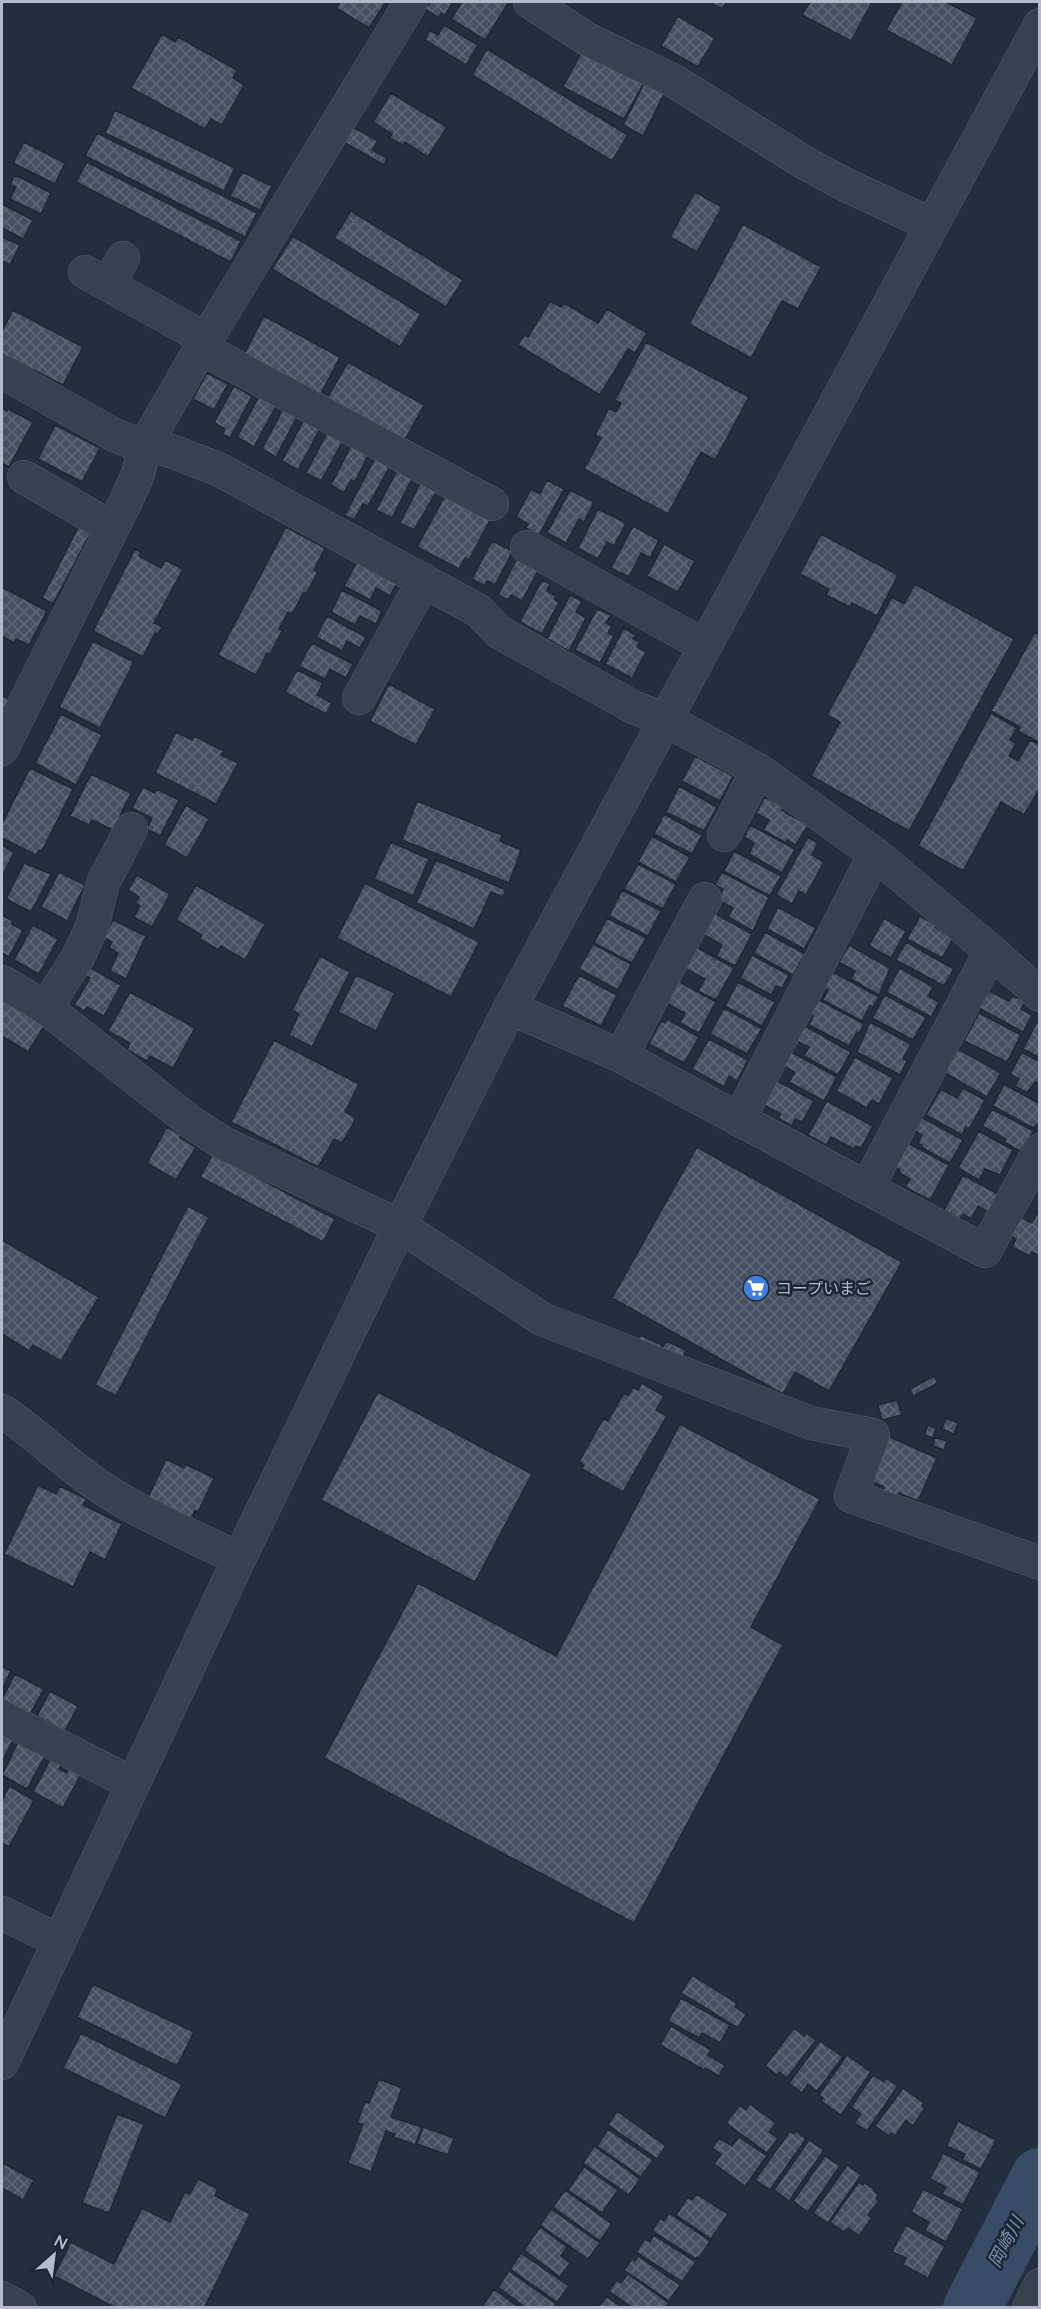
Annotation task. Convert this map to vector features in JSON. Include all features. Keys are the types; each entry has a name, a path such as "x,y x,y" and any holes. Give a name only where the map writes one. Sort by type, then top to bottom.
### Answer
{"street":[{"path":"2,749 138,474 145,445 203,343 411,2"},
{"path":"530,2 587,39 674,81 805,163 932,225"},
{"path":"2,2063 239,1558 400,1226 510,1008 1040,25"},
{"path":"105,272 203,343 492,504"},
{"path":"2,372 116,436 171,451 218,469 479,611 498,632 633,707 666,720 758,770 875,854 1040,995"},
{"path":"24,477 112,528"},
{"path":"527,547 705,646"},
{"path":"359,698 424,580"},
{"path":"724,835 758,770"},
{"path":"46,1008 78,957 92,927 103,883 128,851"},
{"path":"739,1120 875,854"},
{"path":"621,1056 705,899"},
{"path":"867,1188 991,951"},
{"path":"2,982 46,1008 192,1123 223,1143 400,1226 542,1319 811,1423 873,1435 851,1496 1040,1563"},
{"path":"510,1008 621,1056 985,1251 1040,1150"},
{"path":"2,1411 30,1429 95,1483 123,1500 239,1558"},
{"path":"2,1717 133,1784"},
{"path":"2,1913 59,1941"},
{"path":"1029,2307 1040,2285"},
{"path":"2,2298 20,2307"}],"building":[{"path":"340,2 386,2 369,28 336,8"},
{"path":"430,2 453,2 445,15 441,13 439,18 425,9"},
{"path":"462,2 509,2 485,40 451,19"},
{"path":"709,2 727,2 722,9"},
{"path":"810,2 872,2 851,41 802,15"},
{"path":"902,2 946,2 977,18 952,65 886,30"},
{"path":"678,16 715,38 698,67 661,46"},
{"path":"444,25 478,45 466,65 425,40 430,30 438,35"},
{"path":"162,34 175,42 178,37 237,70 233,78 244,85 222,125 211,119 205,129 131,88"},
{"path":"586,44 647,77 624,119 563,87"},
{"path":"487,49 628,135 612,161 472,75"},
{"path":"648,76 668,86 643,136 623,125"},
{"path":"391,93 447,127 428,157 405,142 403,145 390,138 392,134 373,122"},
{"path":"115,110 235,168 224,191 105,133"},
{"path":"349,125 378,141 372,150 387,158 384,165 340,140"},
{"path":"97,133 257,213 245,237 85,156"},
{"path":"24,142 65,163 55,184 13,163"},
{"path":"87,162 241,241 231,262 76,182"},
{"path":"242,172 272,186 260,210 230,196"},
{"path":"15,175 51,193 41,214 10,199 16,187 10,185"},
{"path":"695,192 722,207 697,252 670,237"},
{"path":"2,204 33,220 23,239 2,228"},
{"path":"351,211 463,280 446,307 334,238"},
{"path":"743,224 821,267 798,309 782,301 751,358 689,324"},
{"path":"293,236 421,314 400,347 272,269"},
{"path":"2,237 20,245 10,265 2,261"},
{"path":"550,301 561,307 564,303 598,323 607,309 647,333 635,353 628,349 600,395 518,345 524,335 528,337"},
{"path":"13,310 83,347 63,385 2,354 2,331"},
{"path":"264,316 340,357 318,399 242,358"},
{"path":"646,342 749,397 715,460 701,452 668,514 584,469 601,438 595,435 609,408 616,412 621,403 615,400"},
{"path":"348,362 424,405 402,445 325,402"},
{"path":"207,373 228,384 214,410 193,399"},
{"path":"234,386 252,396 230,438 222,434 225,429 214,423"},
{"path":"260,395 277,404 254,447 237,437"},
{"path":"284,407 298,415 276,457 262,449"},
{"path":"2,408 33,422 9,467 2,463"},
{"path":"305,418 321,427 298,470 282,461"},
{"path":"55,425 100,448 82,482 38,459"},
{"path":"328,431 344,439 321,481 306,473"},
{"path":"352,444 369,453 355,482 351,480 344,493 331,485"},
{"path":"375,458 390,466 368,506 363,504 354,520 345,515"},
{"path":"398,469 413,477 392,518 376,510"},
{"path":"422,480 438,489 414,530 400,523"},
{"path":"547,480 564,489 539,535 526,528 528,524 516,517 531,489 540,494"},
{"path":"570,490 594,502 584,522 579,519 566,543 547,533"},
{"path":"446,494 491,518 469,560 465,558 459,569 417,547"},
{"path":"598,509 626,523 614,546 607,542 598,559 578,548"},
{"path":"79,526 91,532 53,604 42,598"},
{"path":"633,526 659,540 650,558 641,553 629,577 611,568"},
{"path":"286,527 325,548 314,570 318,572 292,614 288,612 279,629 282,631 256,675 218,655"},
{"path":"821,534 898,575 877,616 852,603 850,607 826,595 829,589 800,574"},
{"path":"492,541 513,551 495,585 487,581 484,586 472,579"},
{"path":"664,544 695,561 678,592 647,576"},
{"path":"135,549 141,552 139,556 161,568 165,560 183,569 154,623 162,627 158,634 155,633 143,657 93,631"},
{"path":"518,557 539,569 522,601 511,595 508,600 498,595"},
{"path":"357,562 397,583 390,596 376,588 370,600 344,586"},
{"path":"542,580 550,584 547,591 556,596 554,599 559,602 542,634 520,622"},
{"path":"915,584 1014,639 909,831 811,776 840,722 827,715 892,597 904,604"},
{"path":"2,587 47,611 29,645 16,639 14,643 2,636"},
{"path":"342,590 382,611 376,624 360,616 355,625 331,612"},
{"path":"570,595 582,601 576,612 586,618 569,651 547,639"},
{"path":"597,609 611,615 606,623 612,626 608,633 614,636 600,663 575,650"},
{"path":"327,616 366,637 360,648 347,641 342,651 316,637"},
{"path":"624,628 636,635 633,639 640,642 637,647 646,652 632,678 605,664"},
{"path":"1035,632 1040,635 1040,743 1018,731 1020,727 991,711"},
{"path":"93,641 134,662 100,728 59,707"},
{"path":"312,643 353,664 346,678 330,669 325,679 299,666"},
{"path":"297,670 323,683 317,695 332,703 326,714 285,692"},
{"path":"389,684 435,709 416,745 370,721"},
{"path":"2,695 9,699 2,713"},
{"path":"991,713 1017,728 1010,740 1016,744 1009,756 1018,761 1030,740 1040,745 1040,788 1024,815 1001,802 963,871 918,846"},
{"path":"61,714 102,735 76,785 35,763"},
{"path":"176,732 192,740 194,736 224,751 221,755 238,763 216,804 155,773"},
{"path":"695,756 733,776 720,801 682,781"},
{"path":"30,768 73,789 42,851 39,850 36,855 2,838 2,824"},
{"path":"91,774 131,793 113,830 92,820 89,825 70,816"},
{"path":"679,786 717,807 704,831 666,812"},
{"path":"143,787 155,793 157,789 179,800 160,836 147,829 152,818 132,808"},
{"path":"765,797 784,807 782,810 808,825 796,845 787,840 786,843 763,830 769,820 756,813"},
{"path":"417,801 502,835 500,841 521,850 509,883 402,840"},
{"path":"186,805 209,819 187,858 164,845"},
{"path":"664,814 702,835 692,854 654,834"},
{"path":"750,825 795,849 782,873 749,854 754,843 744,837"},
{"path":"652,836 690,857 676,882 638,862"},
{"path":"808,837 818,843 812,855 824,862 806,895 799,891 792,904 776,895"},
{"path":"391,842 429,859 413,896 374,879"},
{"path":"2,845 14,853 2,876"},
{"path":"734,851 781,876 770,896 724,871"},
{"path":"436,860 506,890 503,897 491,892 474,929 416,903"},
{"path":"24,863 51,874 31,912 6,899"},
{"path":"638,864 676,884 663,909 624,889"},
{"path":"59,872 85,885 67,921 41,907"},
{"path":"722,872 769,897 753,931 728,917 733,908 718,900 723,889 715,885"},
{"path":"137,875 170,894 152,927 134,917 140,906 135,903 139,897 128,890"},
{"path":"365,883 479,942 451,997 337,938"},
{"path":"196,885 265,924 245,960 221,946 219,950 200,939 202,935 176,920"},
{"path":"622,890 661,911 648,936 609,916"},
{"path":"778,907 816,928 804,949 767,929"},
{"path":"714,913 752,934 735,966 716,956 722,945 703,934"},
{"path":"2,915 13,921 11,924 23,930 9,957 2,953"},
{"path":"920,916 937,925 935,927 953,939 942,958 907,939"},
{"path":"607,918 646,938 632,963 594,943"},
{"path":"884,918 906,931 891,958 869,946"},
{"path":"113,920 146,936 126,979 110,971 118,953 109,948 112,942 104,938"},
{"path":"33,925 58,939 39,974 14,960"},
{"path":"765,932 805,954 793,975 754,953"},
{"path":"906,942 954,969 944,986 896,960"},
{"path":"593,944 631,964 618,990 579,969"},
{"path":"849,945 890,968 879,995 851,979 855,971 839,962"},
{"path":"696,947 734,968 716,1000 698,991 705,979 685,968"},
{"path":"752,955 789,975 782,988 776,986 771,995 740,978"},
{"path":"320,956 350,972 312,1047 289,1035 299,1014 292,1010"},
{"path":"89,967 121,985 104,1016 87,1007 84,1011 74,1005 90,978 85,975"},
{"path":"900,968 933,987 928,996 939,1002 931,1017 886,992"},
{"path":"833,972 879,997 873,1007 870,1006 862,1021 823,1000 828,990 824,988"},
{"path":"356,975 395,993 376,1031 338,1012"},
{"path":"579,975 617,995 601,1026 562,1006"},
{"path":"678,981 716,1002 699,1033 680,1023 685,1013 666,1003"},
{"path":"738,982 775,1002 762,1026 725,1006"},
{"path":"989,991 1009,1001 1013,996 1025,1002 1021,1009 1032,1015 1023,1032 979,1008"},
{"path":"130,992 195,1028 173,1068 150,1056 147,1061 127,1050 130,1043 108,1031"},
{"path":"885,995 926,1017 913,1040 872,1018"},
{"path":"2,998 45,1025 28,1052 2,1036"},
{"path":"819,1000 864,1024 849,1046 809,1025 813,1016 811,1014"},
{"path":"724,1008 762,1029 747,1054 710,1034"},
{"path":"979,1013 1021,1035 1007,1062 964,1041"},
{"path":"667,1019 699,1037 684,1063 649,1044 661,1021 665,1023"},
{"path":"870,1022 911,1044 903,1059 907,1061 900,1075 857,1052"},
{"path":"1037,1022 1040,1023 1040,1058 1023,1049"},
{"path":"805,1026 851,1052 838,1075 804,1056 809,1047 797,1041"},
{"path":"709,1039 748,1060 737,1081 729,1076 724,1087 692,1069"},
{"path":"274,1040 359,1084 345,1112 356,1118 342,1143 334,1139 318,1167 231,1122"},
{"path":"958,1049 1001,1073 987,1097 945,1073"},
{"path":"791,1052 837,1077 824,1101 789,1082 795,1072 783,1066"},
{"path":"1022,1052 1040,1062 1040,1084 1035,1082 1027,1093 1015,1086 1019,1079 1010,1074"},
{"path":"855,1057 893,1078 879,1104 872,1100 867,1108 836,1091"},
{"path":"774,1079 814,1101 802,1122 795,1119 792,1126 778,1118 781,1114 761,1103"},
{"path":"1004,1084 1040,1104 1040,1121 1033,1128 993,1106"},
{"path":"963,1088 985,1100 969,1129 966,1127 962,1135 926,1115 941,1089 957,1098"},
{"path":"827,1101 873,1126 861,1148 856,1146 854,1149 831,1137 826,1145 808,1135"},
{"path":"992,1109 1034,1131 1020,1151 1004,1142 1006,1139 982,1126"},
{"path":"921,1117 963,1140 950,1163 921,1147 922,1145 918,1143 922,1135 913,1130"},
{"path":"167,1127 196,1147 176,1180 147,1163"},
{"path":"979,1131 1013,1150 1000,1175 985,1169 979,1180 958,1168"},
{"path":"908,1143 949,1165 930,1200 905,1187 910,1179 894,1167"},
{"path":"697,1147 902,1262 829,1391 795,1372 783,1394 612,1298"},
{"path":"213,1154 335,1219 323,1242 200,1177"},
{"path":"963,1175 1000,1195 990,1213 978,1206 971,1219 963,1214 960,1219 944,1210"},
{"path":"188,1206 209,1217 116,1396 95,1385"},
{"path":"1038,1211 1040,1256 1032,1252 1030,1256 1012,1247 1016,1239 1006,1233 1021,1217 1032,1223"},
{"path":"2,1240 99,1297 61,1361 33,1345 29,1351 2,1334"},
{"path":"640,1335 662,1345 657,1356 635,1347"},
{"path":"666,1341 686,1350 681,1362 660,1353"},
{"path":"934,1376 938,1383 913,1396 910,1389"},
{"path":"642,1383 664,1396 656,1410 667,1416 623,1492 582,1469 584,1465 579,1462 603,1419 608,1421 624,1393 628,1396 633,1387 638,1390"},
{"path":"378,1392 532,1474 475,1582 321,1500"},
{"path":"897,1400 902,1415 882,1420 878,1405"},
{"path":"946,1418 958,1423 954,1434 942,1429"},
{"path":"680,1424 820,1499 751,1627 783,1645 634,1923 324,1758 418,1583 556,1656"},
{"path":"928,1425 936,1428 933,1438 924,1435"},
{"path":"883,1434 937,1458 918,1501 899,1493 898,1497 883,1491 884,1487 864,1478"},
{"path":"935,1437 947,1441 944,1450 933,1446"},
{"path":"166,1459 184,1468 185,1464 214,1478 198,1512 195,1510 190,1521 147,1500"},
{"path":"38,1485 56,1494 60,1486 86,1499 83,1505 122,1524 105,1560 90,1552 73,1587 4,1554"},
{"path":"2,1666 11,1671 2,1689"},
{"path":"15,1674 44,1689 30,1714 2,1699"},
{"path":"50,1691 78,1706 65,1731 37,1716"},
{"path":"2,1734 13,1740 2,1762"},
{"path":"18,1742 45,1756 27,1789 2,1775"},
{"path":"50,1760 61,1765 59,1769 67,1773 69,1768 81,1774 63,1808 33,1792"},
{"path":"9,1786 34,1800 9,1847 2,1843 2,1801"},
{"path":"692,1975 737,2003 735,2007 746,2014 738,2028 681,1993"},
{"path":"93,1984 194,2032 177,2066 77,2017"},
{"path":"681,1998 730,2025 720,2043 702,2033 699,2038 668,2021"},
{"path":"671,2026 711,2050 707,2055 725,2065 719,2076 660,2045"},
{"path":"794,2028 804,2036 806,2033 816,2040 787,2078 779,2072 777,2075 765,2066"},
{"path":"81,2033 182,2084 165,2118 63,2068"},
{"path":"820,2041 843,2057 817,2091 808,2084 802,2093 789,2083"},
{"path":"847,2055 871,2072 841,2115 821,2101 823,2098 819,2095"},
{"path":"873,2075 884,2082 886,2078 898,2086 867,2131 854,2123 861,2114 851,2107"},
{"path":"379,2079 402,2088 391,2117 422,2127 415,2145 394,2137 395,2134 386,2131 371,2172 348,2163 363,2124 357,2123 365,2102 369,2103"},
{"path":"903,2088 924,2103 922,2106 925,2108 913,2126 906,2120 895,2136 891,2133 889,2136 875,2126"},
{"path":"750,2104 776,2123 769,2132 778,2138 767,2153 726,2123 738,2107 741,2106 746,2110"},
{"path":"617,2111 666,2146 657,2159 608,2125"},
{"path":"117,2114 144,2124 109,2213 82,2203"},
{"path":"958,2121 996,2140 981,2169 962,2160 965,2154 946,2146"},
{"path":"423,2127 454,2138 448,2155 417,2144"},
{"path":"608,2129 653,2160 641,2177 597,2146"},
{"path":"790,2131 794,2134 796,2131 806,2139 770,2190 755,2180"},
{"path":"739,2137 767,2156 745,2186 714,2164 721,2154 712,2148 719,2138 732,2146"},
{"path":"809,2140 824,2150 789,2201 774,2190"},
{"path":"594,2146 640,2179 629,2195 583,2163"},
{"path":"943,2153 980,2172 963,2205 942,2194 946,2187 930,2179"},
{"path":"825,2156 840,2166 808,2212 793,2201"},
{"path":"3,2163 34,2180 23,2200 2,2188"},
{"path":"847,2165 861,2175 828,2223 813,2213"},
{"path":"584,2167 618,2190 602,2213 568,2190"},
{"path":"198,2179 218,2189 215,2196 250,2214 204,2308 116,2308 54,2276 71,2242 114,2264 142,2208 170,2222 185,2192 190,2194"},
{"path":"859,2182 875,2190 879,2201 868,2215 872,2218 859,2236 848,2228 844,2232 830,2222"},
{"path":"923,2189 963,2209 946,2242 925,2231 929,2222 911,2212"},
{"path":"565,2190 612,2224 600,2241 553,2207"},
{"path":"697,2194 728,2214 711,2239 676,2215 688,2197 692,2200"},
{"path":"551,2209 600,2243 588,2259 540,2225"},
{"path":"669,2213 710,2241 699,2258 696,2259 652,2231 660,2218 664,2221"},
{"path":"906,2225 945,2246 928,2278 903,2265 906,2258 892,2252"},
{"path":"540,2227 567,2247 561,2256 570,2263 560,2277 524,2250"},
{"path":"654,2235 696,2262 682,2282 636,2252 645,2239 650,2242"},
{"path":"521,2253 569,2286 557,2302 510,2269"},
{"path":"638,2256 680,2285 669,2301 624,2270 632,2259 635,2261"},
{"path":"509,2271 556,2304 553,2308 526,2308 498,2287"},
{"path":"628,2274 669,2303 665,2308 633,2308 609,2291 617,2280 621,2283"},
{"path":"494,2289 520,2308 486,2308 483,2305"},
{"path":"607,2297 623,2308 597,2308"}],"waterway":[{"name":"岡崎川","path":"972,2308 1040,2177"}],"place":[{"name":"コープいまご","path":"756,1288"}]}
